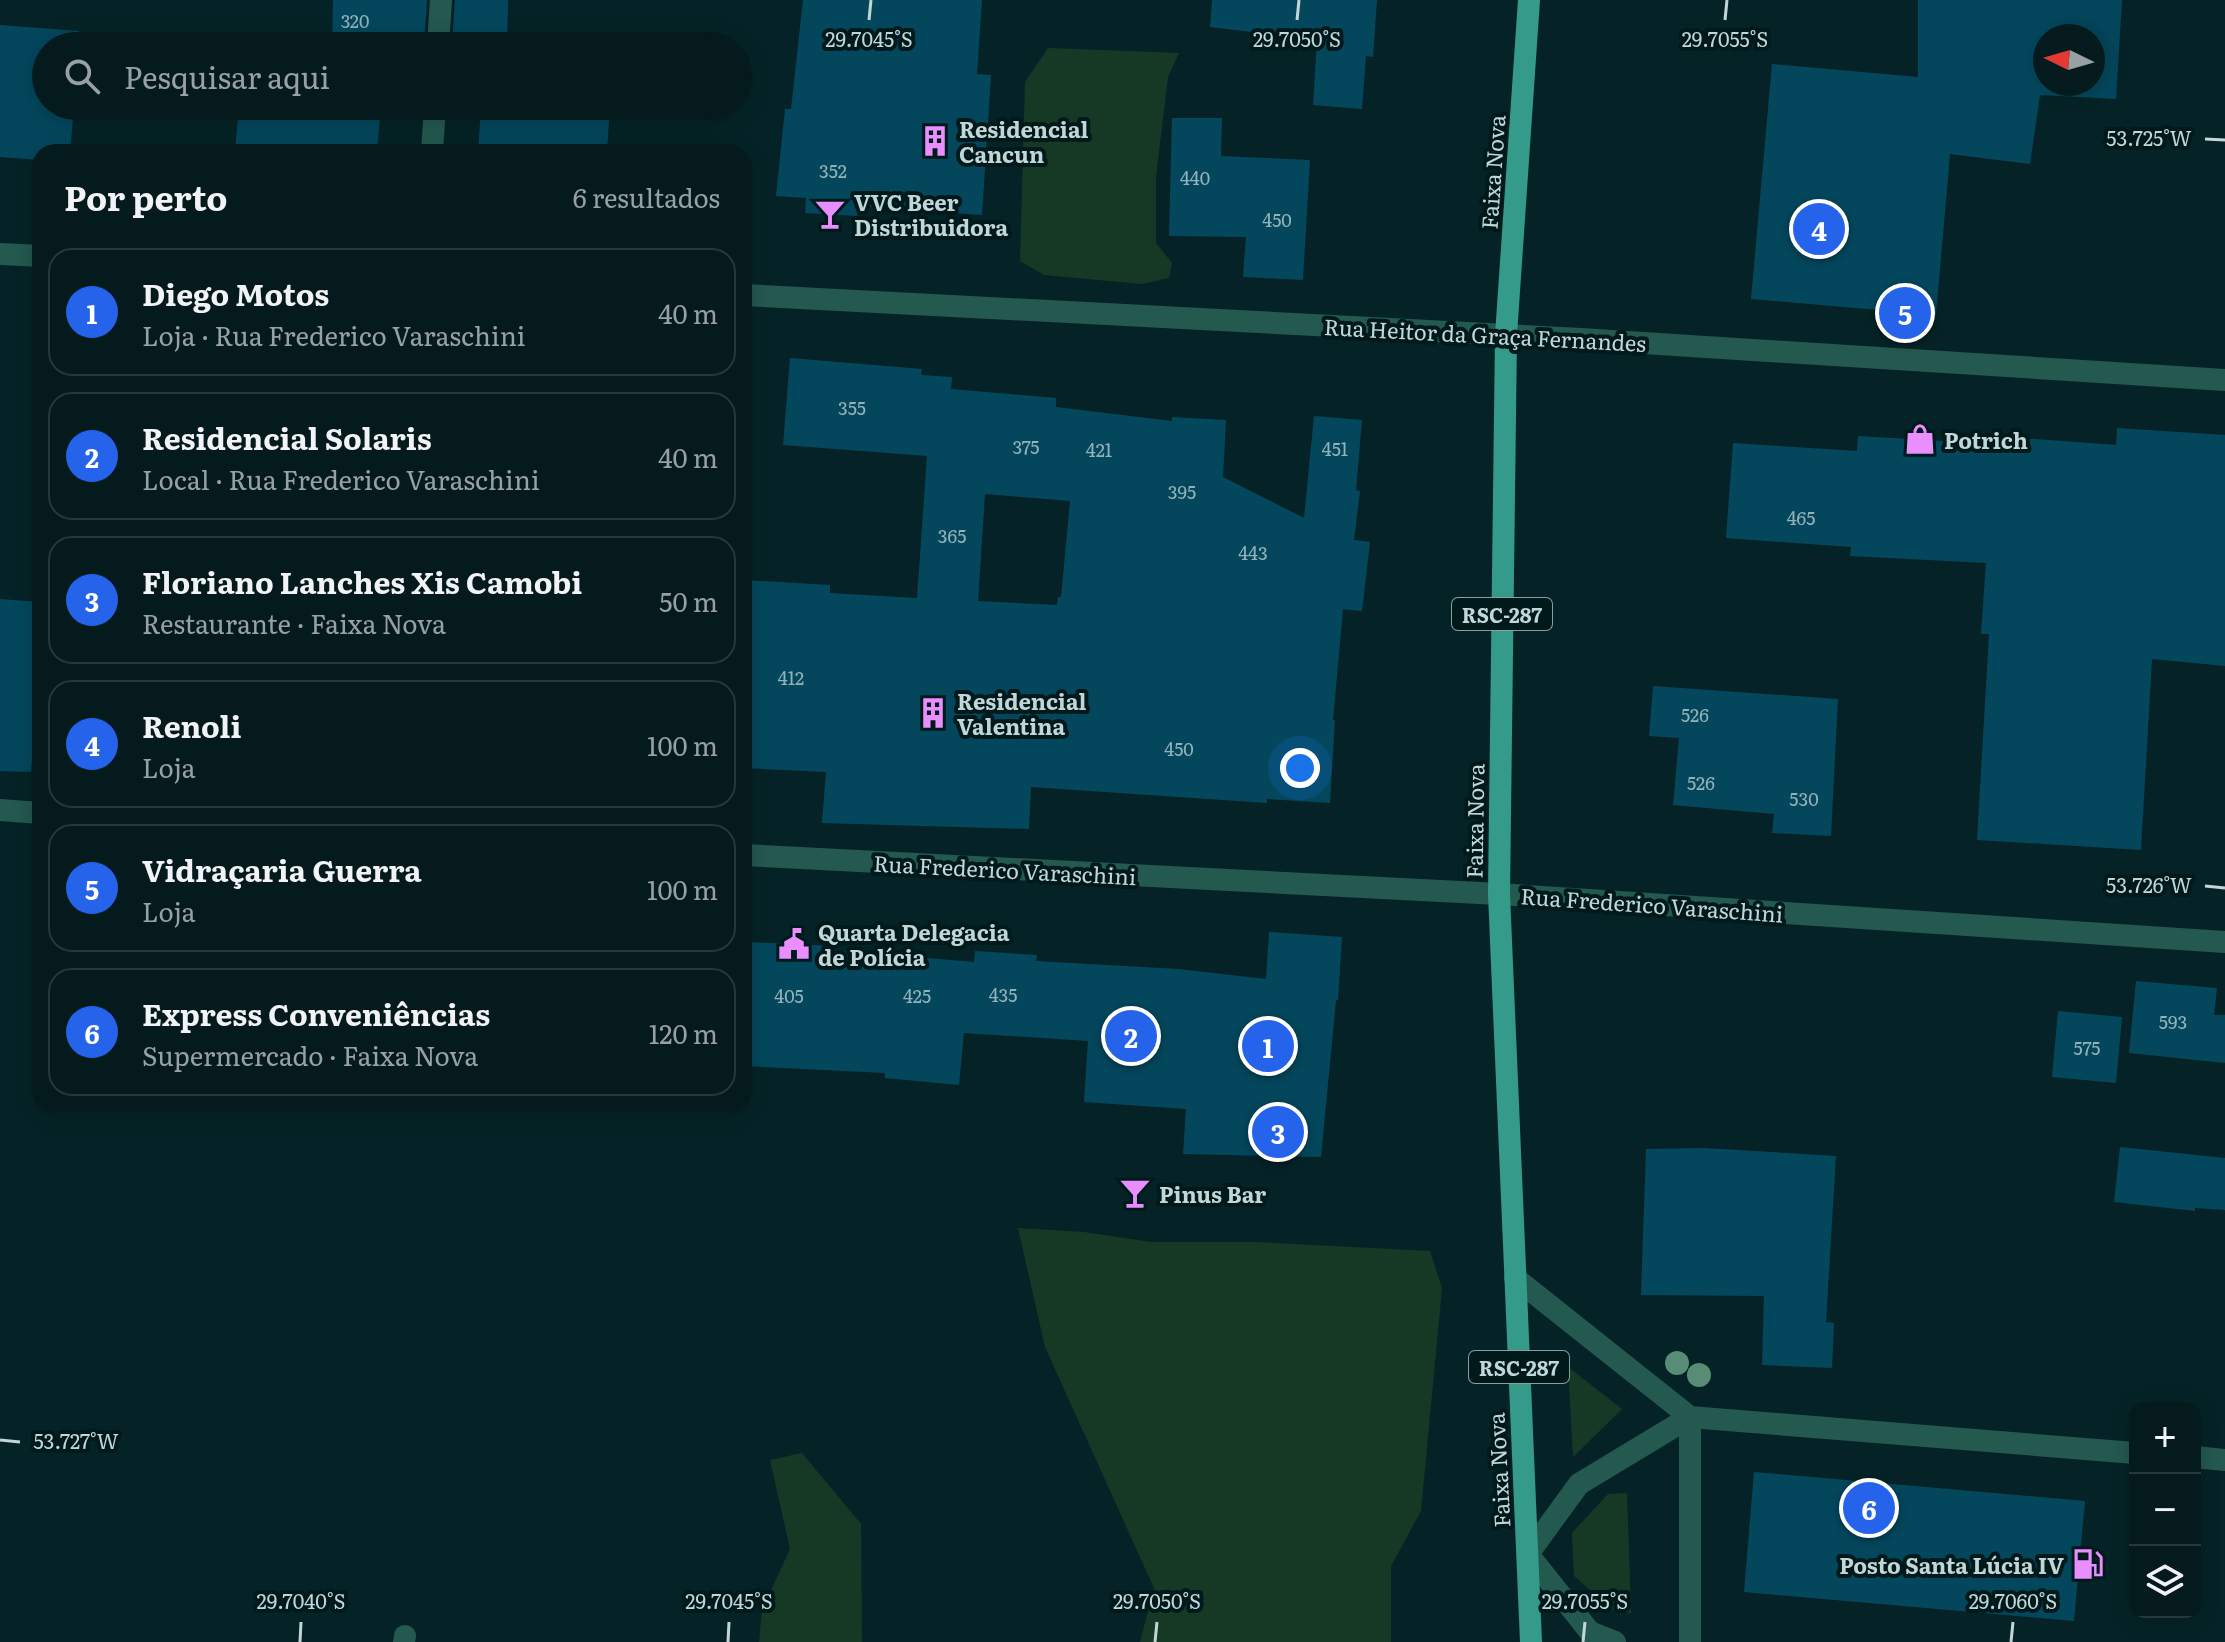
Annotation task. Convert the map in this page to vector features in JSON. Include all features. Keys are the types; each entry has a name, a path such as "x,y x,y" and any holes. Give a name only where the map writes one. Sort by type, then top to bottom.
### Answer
{"highway":[{"name":"Faixa Nova","path":"1529,0 1506,335 1499,894 1531,1642"}],"street":[{"path":"439,32 441,0"},
{"path":"433,144 434,120"},
{"path":"0,254 32,256"},
{"name":"Rua Heitor da Graça Fernandes","path":"752,295 1506,335 2225,380"},
{"path":"0,810 32,812"},
{"name":"Rua Frederico Varaschini","path":"752,855 1499,894 2225,942"},
{"path":"1515,1278 1690,1417 2129,1453"},
{"path":"1615,1642 1590,1632 1528,1554 1579,1484 1690,1417"},
{"path":"1690,1417 1690,1642"},
{"path":"2201,1458 2225,1460"}],"green space":[{"path":"1048,48 1179,53 1168,77 1156,177 1156,243 1172,263 1169,278 1142,284 1044,275 1020,261 1025,82"},
{"path":"1018,1228 1084,1232 1151,1242 1255,1242 1430,1251 1442,1288 1421,1511 1391,1566 1391,1642 1140,1642 1154,1588 1045,1347"},
{"path":"1568,1367 1622,1409 1573,1457"},
{"path":"802,1453 861,1524 862,1642 759,1642 762,1610 790,1549 770,1460"},
{"path":"1627,1493 1631,1613 1614,1611 1574,1576 1572,1533 1608,1494"}],"building":[{"path":"333,0 427,0 425,32 332,32"},
{"path":"455,0 508,0 507,32 453,32"},
{"path":"803,0 982,0 977,74 991,75 982,215 858,206 857,216 805,213 806,198 776,196 785,109 791,109"},
{"path":"1212,0 1377,0 1373,57 1366,56 1362,109 1313,105 1317,40 1210,27"},
{"path":"1918,0 2122,0 2116,99 2059,96 2105,96 2105,24 2033,24 2033,96 2040,96 2030,164 1950,154 1936,315 1751,299 1772,64 1918,77"},
{"path":"0,25 79,31 32,32 32,120 73,120 71,144 32,144 32,159 0,157"},
{"path":"1172,118 1222,118 1221,156 1310,160 1303,280 1243,277 1246,237 1169,236"},
{"path":"238,120 380,120 378,144 236,144"},
{"path":"480,120 609,120 608,144 479,144"},
{"path":"790,358 922,369 921,375 952,377 951,389 1056,398 1056,407 1172,421 1172,417 1226,420 1223,477 1304,518 1314,416 1362,420 1356,490 1360,491 1354,540 1370,542 1362,611 1343,609 1333,720 1330,803 1267,799 1267,803 1031,787 1029,829 822,823 826,772 752,768 752,580 830,585 830,593 917,598 927,456 783,445","holes":["985,494 1070,501 1061,597 1058,597 1057,605 978,601"]},
{"path":"2117,428 2225,435 2225,666 2152,659 2141,850 1977,840 1989,634 1981,634 1986,563 1850,556 1851,547 1726,538 1733,443 1857,451 1858,436 1995,444 1995,436 2116,445"},
{"path":"0,599 32,601 31,772 0,771"},
{"path":"1653,686 1838,699 1831,836 1772,833 1774,814 1673,805 1679,738 1649,736"},
{"path":"1269,932 1342,937 1321,1157 1183,1154 1186,1109 1084,1102 1088,1041 964,1033 959,1085 885,1078 885,1073 752,1066 752,942 834,946 834,950 974,962 975,951 1037,955 1036,961 1178,969 1266,979"},
{"path":"2136,981 2217,988 2214,1015 2225,1015 2225,1063 2129,1053"},
{"path":"2058,1011 2122,1017 2116,1083 2052,1077"},
{"path":"2120,1147 2225,1158 2225,1210 2195,1208 2195,1211 2114,1202"},
{"path":"1704,1148 1836,1156 1826,1322 1834,1323 1832,1368 1762,1365 1764,1296 1641,1295 1646,1149"},
{"path":"1754,1472 2085,1501 2074,1621 1744,1592"}],"place":[{"name":"Residencial Cancun","path":"935,141"},
{"name":"VVC Beer Distribuidora","path":"830,214"},
{"name":"Renoli","path":"1819,229"},
{"name":"Vidraçaria Guerra","path":"1905,313"},
{"name":"Potrich","path":"1920,439"},
{"name":"Residencial Valentina","path":"933,713"},
{"name":"Quarta Delegacia de Polícia","path":"794,944"},
{"name":"Residencial Solaris","path":"1131,1036"},
{"name":"Diego Motos","path":"1268,1046"},
{"name":"Floriano Lanches Xis Camobi","path":"1278,1132"},
{"name":"Pinus Bar","path":"1135,1193"},
{"name":"Express Conveniências","path":"1869,1508"},
{"name":"Posto Santa Lúcia IV","path":"2088,1564"}]}
